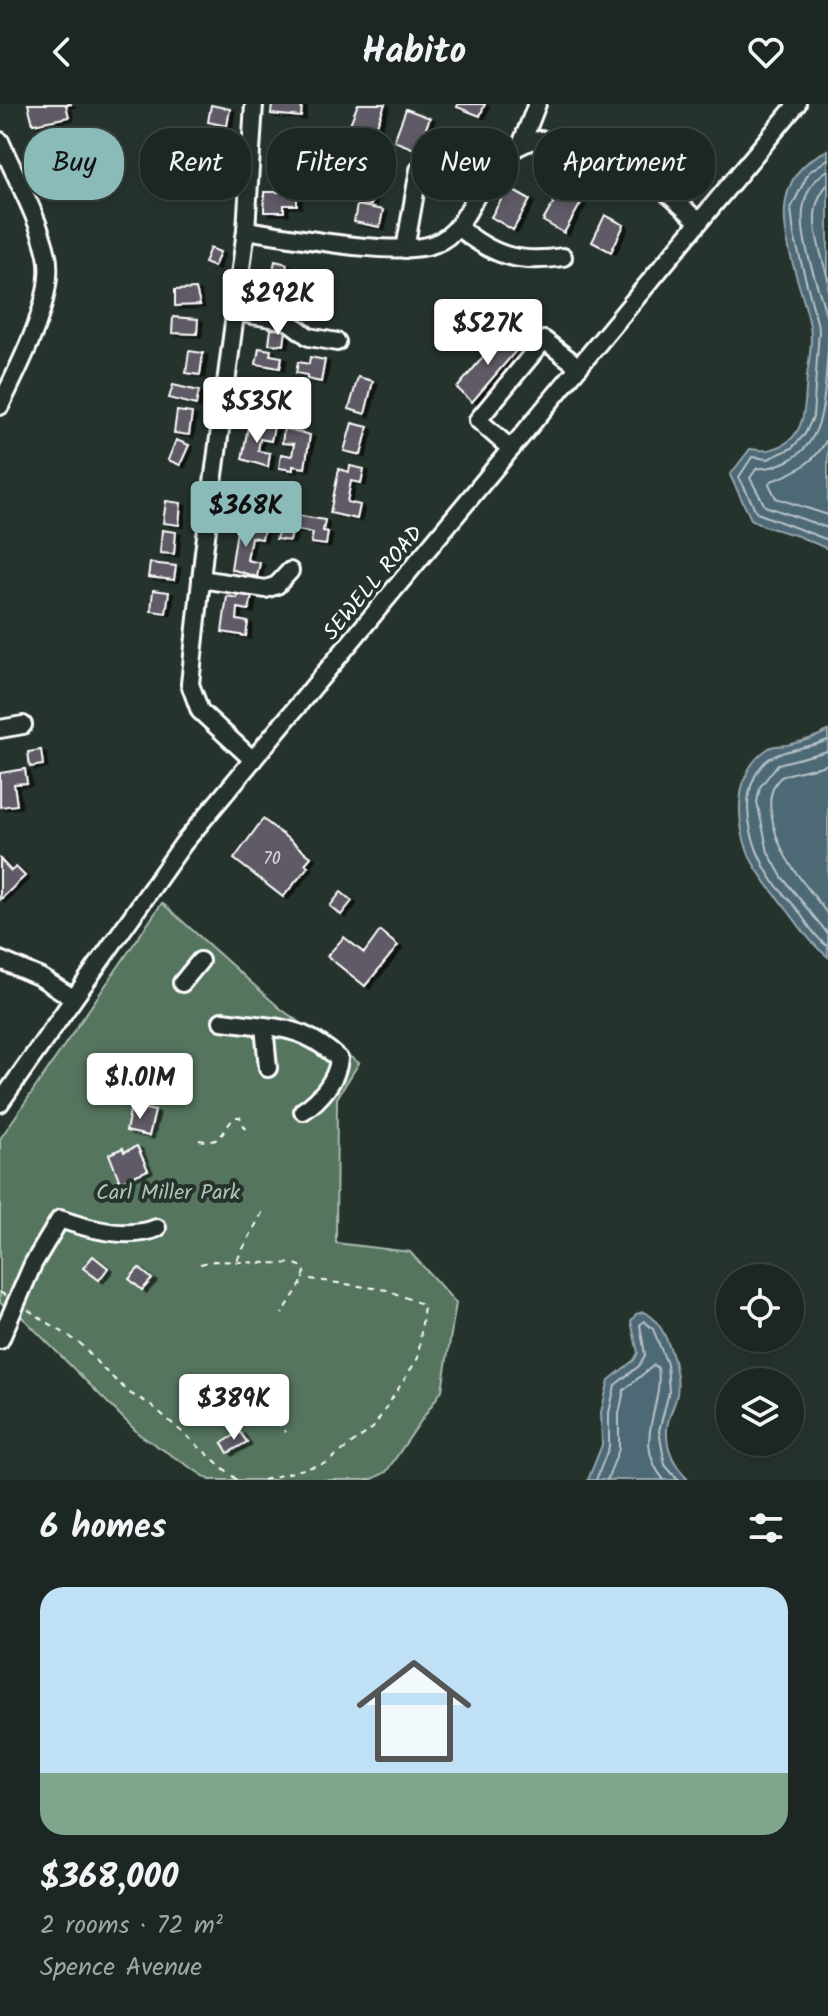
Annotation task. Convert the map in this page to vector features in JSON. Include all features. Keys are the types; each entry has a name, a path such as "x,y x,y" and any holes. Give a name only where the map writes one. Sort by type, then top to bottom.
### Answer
{"street":[{"path":"253,760 200,711 190,684 246,230 254,104"},
{"path":"521,145 537,104"},
{"name":"SEWELL ROAD","path":"0,1103 183,844 797,104"},
{"path":"246,230 405,249 433,245 458,227 490,171 503,157 521,145 540,140 630,166 699,222"},
{"path":"0,141 47,257 45,291 34,332 0,406"},
{"path":"405,249 414,200"},
{"path":"458,227 481,246 504,256 541,260 563,257"},
{"path":"235,312 288,321 309,337 337,342"},
{"path":"511,449 478,420 544,340 579,367"},
{"path":"201,579 266,589 277,585 290,571"},
{"path":"0,729 23,725"},
{"path":"0,960 40,977 73,998"},
{"path":"182,983 200,961"},
{"path":"222,1021 292,1029 327,1048 339,1059 338,1073 314,1104 303,1111"},
{"path":"264,1026 268,1068"},
{"path":"0,1340 33,1264 60,1219 83,1227 123,1232 147,1232 157,1228"}],"path":[{"path":"199,1140 217,1140 235,1117 240,1117 245,1128 252,1131"},
{"path":"237,1262 263,1211"},
{"path":"200,1264 214,1261 295,1264 303,1267 303,1278 282,1314"},
{"path":"263,1480 326,1463 373,1428 418,1358 424,1305 387,1290 303,1278"},
{"path":"0,1292 81,1344 131,1394 150,1404 237,1480"},
{"path":"256,1378 273,1418 286,1432"}],"green space":[{"name":"Carl Miller Park","path":"162,903 282,1010 359,1063 337,1098 336,1243 410,1252 456,1303 442,1390 386,1472 371,1480 210,1480 140,1435 22,1317 0,1303 0,1139"}],"water":[{"path":"828,150 828,549 751,519 730,475 750,449 766,450 781,446 791,439 801,422 811,332 790,254 785,206 791,184 804,165"},
{"path":"828,731 828,957 806,936 752,861 742,832 740,800 748,771 769,748 803,741"},
{"path":"643,1312 658,1325 674,1360 678,1384 668,1421 667,1438 672,1457 688,1480 588,1480 602,1445 601,1412 609,1380 638,1353 631,1321 636,1314"}],"building":[{"path":"28,104 72,104 66,105 69,117 33,124"},
{"path":"272,104 302,104 301,117 271,114"},
{"path":"358,104 385,104 376,128 350,124"},
{"path":"458,104 485,104 480,116 457,107"},
{"path":"211,105 230,109 227,126 208,122"},
{"path":"406,109 430,118 426,128 412,128 412,148 396,142"},
{"path":"264,192 267,192 267,200 297,200 297,205 284,205 284,212 264,212"},
{"path":"518,193 530,200 513,230 491,217 501,200 518,200"},
{"path":"344,200 372,200 371,205"},
{"path":"555,200 581,203 564,233 543,221"},
{"path":"357,205 383,210 380,227 354,222"},
{"path":"605,215 624,225 611,252 592,242"},
{"path":"210,248 220,252 214,267 204,263"},
{"path":"275,261 287,264 280,295 294,298 291,312 266,303"},
{"path":"196,289 200,305 175,306 175,290"},
{"path":"173,317 198,319 197,334 172,333"},
{"path":"271,329 286,330 284,345 269,344"},
{"path":"504,332 520,346 472,402 457,388"},
{"path":"259,348 271,350 270,355 282,357 280,368 256,364"},
{"path":"189,351 203,353 200,375 186,373"},
{"path":"310,357 325,360 321,382 296,373 298,362 309,364"},
{"path":"358,377 373,381 365,414 349,409"},
{"path":"173,385 199,391 196,405 169,398"},
{"path":"177,411 192,413 189,435 174,433"},
{"path":"352,423 368,427 361,455 344,451"},
{"path":"260,424 274,427 271,441 260,439 258,451 270,453 268,467 242,459 248,427 259,429"},
{"path":"284,428 310,435 305,468 279,468 281,454 292,456 294,444 282,443"},
{"path":"176,440 189,445 180,465 168,460"},
{"path":"350,466 364,469 361,483 351,481 347,502 360,505 357,519 330,513 339,469 349,472"},
{"path":"166,501 181,503 179,525 163,523"},
{"path":"284,513 325,520 323,531 328,532 326,545 311,543 313,533 293,529 290,541 276,539"},
{"path":"251,522 265,525 262,539 251,537 247,560 260,563 257,577 231,569 238,524 250,527"},
{"path":"162,530 176,532 174,554 160,553"},
{"path":"150,563 176,566 174,580 148,577"},
{"path":"153,590 169,592 166,613 151,611"},
{"path":"237,594 252,596 249,610 238,608 237,620 248,622 246,636 222,632 227,596 237,598"},
{"path":"41,750 43,765 30,767 28,752"},
{"path":"25,769 27,783 14,784 17,805 0,807 0,773"},
{"path":"263,819 311,857 305,864 308,867 283,897 234,859"},
{"path":"0,859 11,871 16,867 25,876 0,900"},
{"path":"341,892 352,901 341,915 330,906"},
{"path":"380,931 398,946 365,986 327,956 344,937 364,953"},
{"path":"131,1106 155,1111 149,1136 126,1131"},
{"path":"137,1146 148,1170 120,1182 109,1154"},
{"path":"93,1256 108,1268 99,1280 83,1268"},
{"path":"139,1268 152,1279 142,1290 129,1279"},
{"path":"240,1432 247,1442 228,1453 222,1443"}]}
